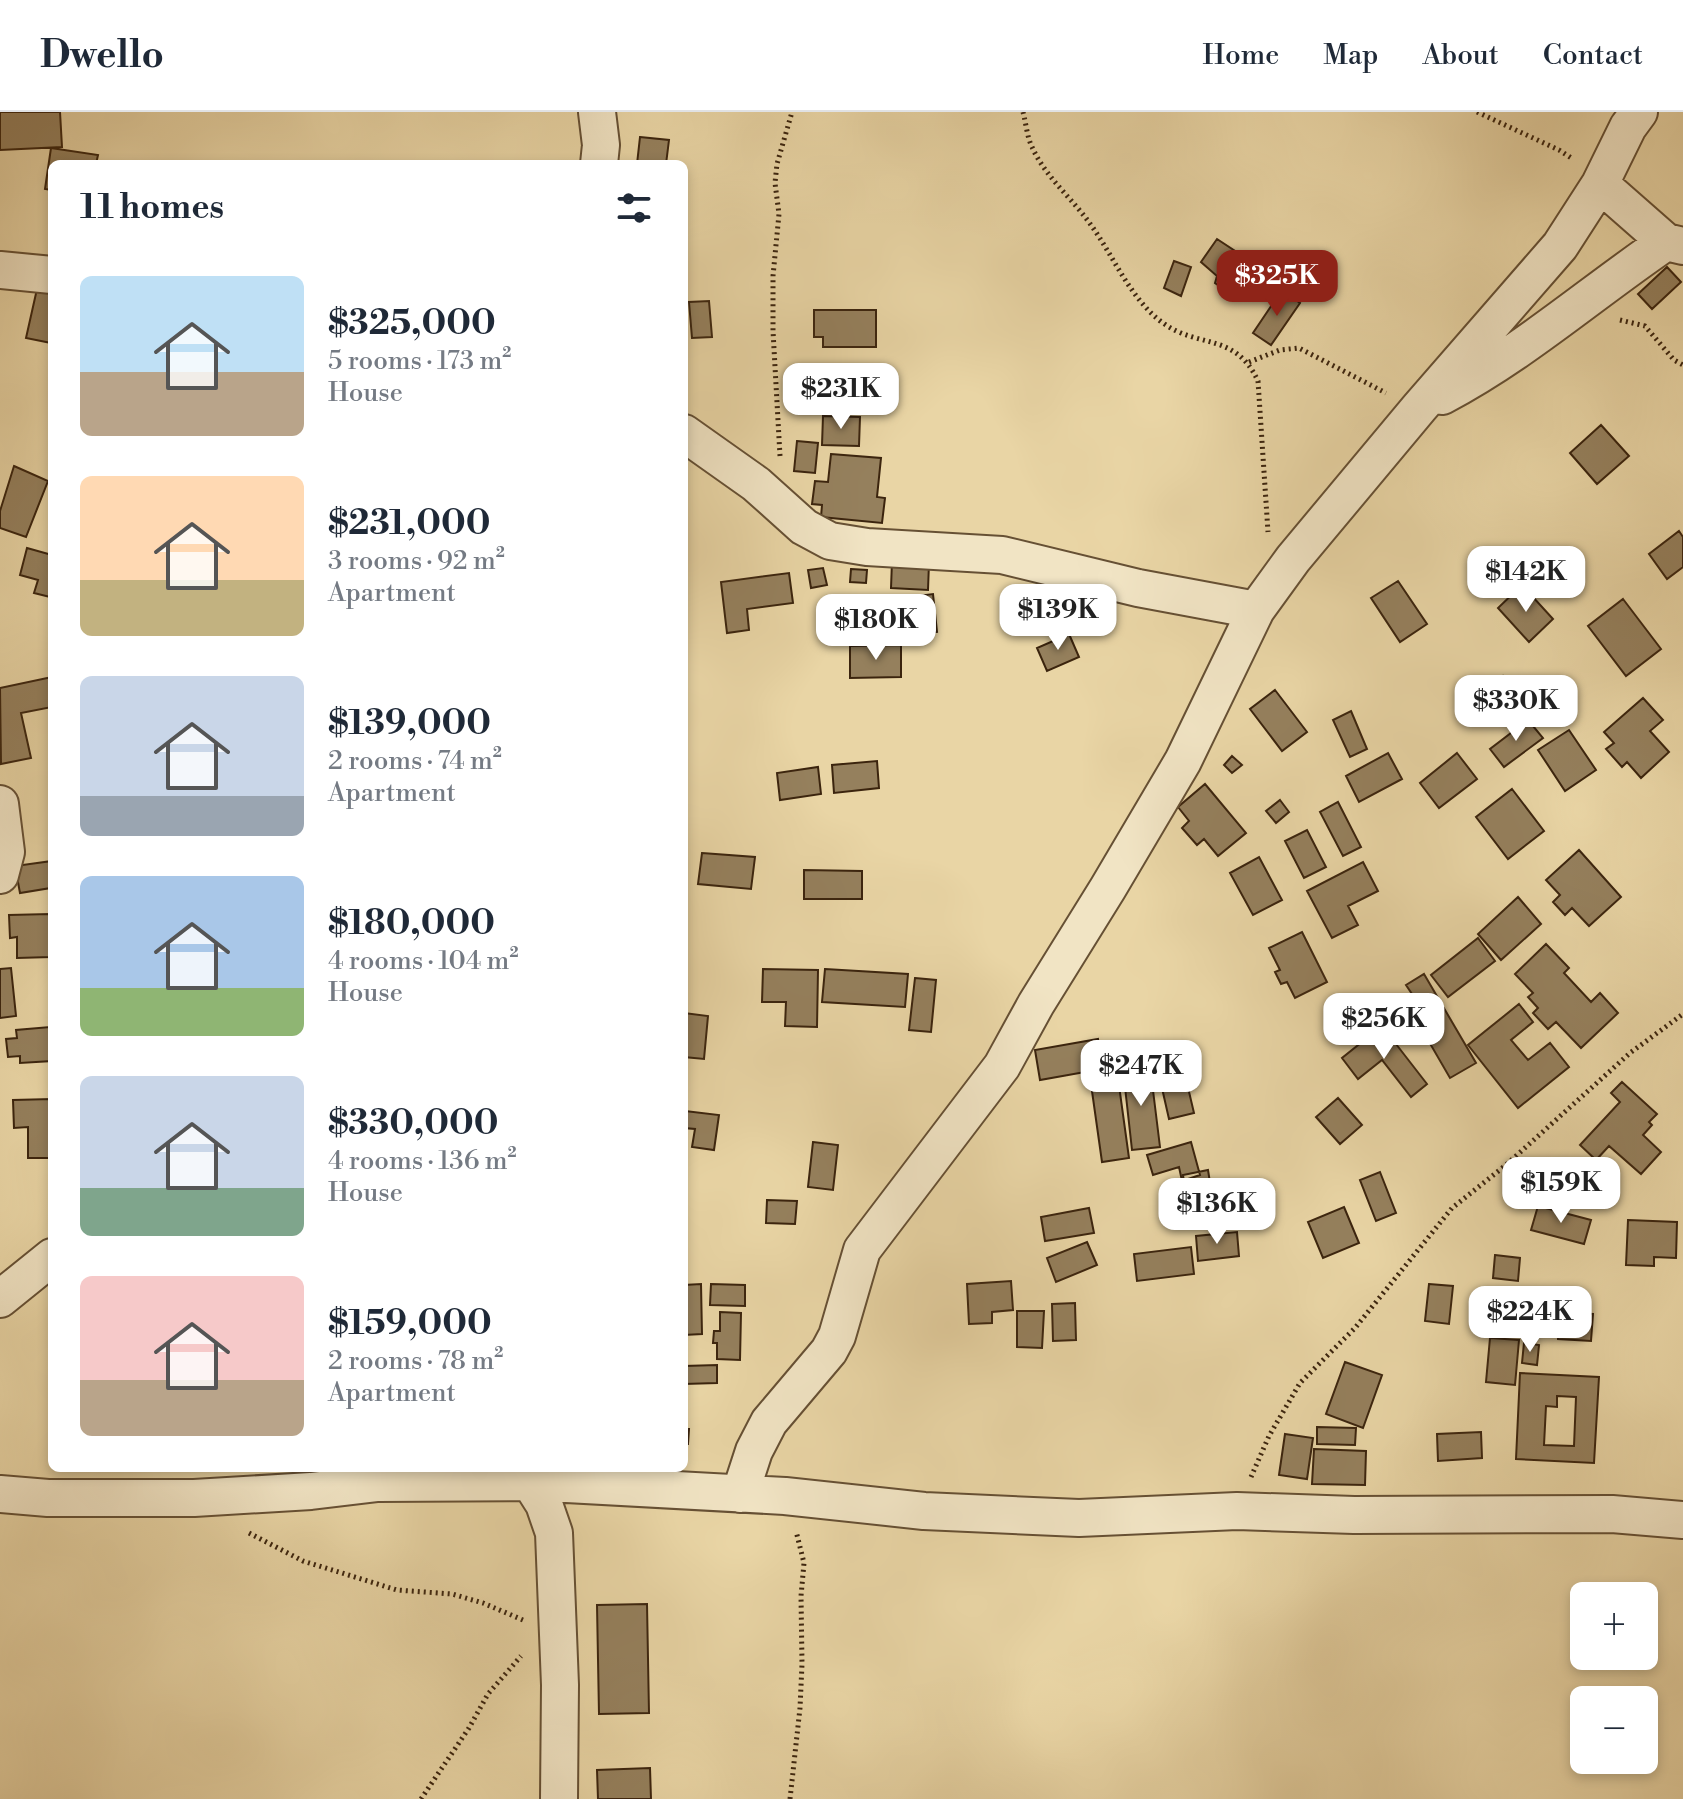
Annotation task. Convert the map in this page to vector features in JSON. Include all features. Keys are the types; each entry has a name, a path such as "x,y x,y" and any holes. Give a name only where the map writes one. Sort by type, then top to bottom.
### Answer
{"street":[{"path":"597,112 599,160"},
{"path":"740,1494 754,1451 769,1422 833,1343 862,1250 1002,1066 1183,761 1266,597 1419,408 1560,246 1600,184 1628,127 1639,112"},
{"path":"1419,408 1474,379 1619,274 1675,244 1600,184"},
{"path":"0,270 48,275"},
{"path":"688,436 756,484 804,527 830,541 867,547 1002,555 1138,588 1266,597"},
{"path":"0,804 6,852 0,875"},
{"path":"0,1299 48,1260"},
{"path":"0,1494 48,1498 194,1498 261,1481 311,1491 380,1475 785,1496 924,1511 1037,1517 1237,1511 1354,1515 1612,1514 1683,1520"},
{"path":"530,1482 544,1504 554,1533 550,1633 559,1799"}],"path":[{"path":"784,509 773,276 779,214 775,183 777,164 792,112"},
{"path":"1023,112 1031,145 1046,172 1090,222 1146,308 1164,325 1229,348 1249,362 1258,381 1266,510 1266,597"},
{"path":"1477,112 1559,150 1574,159 1600,184"},
{"path":"1563,317 1622,320 1645,326 1674,360 1683,365"},
{"path":"1249,362 1280,350 1299,348 1367,385 1419,408"},
{"path":"1237,1511 1269,1436 1300,1383 1365,1317 1452,1208 1506,1165 1630,1053 1683,1014"},
{"path":"785,1496 800,1543 804,1575 800,1708 790,1799"},
{"path":"246,1531 303,1561 397,1590 452,1594 483,1603 550,1633 488,1694 421,1799"}],"building":[{"path":"0,112 60,112 62,147 0,150"},
{"path":"640,137 669,140 666,160 637,160"},
{"path":"51,148 98,155 97,160 49,160"},
{"path":"1217,239 1261,268 1245,294 1233,284 1227,291 1215,283 1217,276 1201,262"},
{"path":"1174,261 1191,267 1181,296 1164,288"},
{"path":"1667,267 1681,282 1652,309 1638,294"},
{"path":"37,289 48,291 48,342 26,338"},
{"path":"1282,290 1300,303 1271,345 1253,333"},
{"path":"709,301 712,337 692,338 689,302"},
{"path":"814,310 876,310 876,347 823,347 823,337 814,337"},
{"path":"823,416 860,417 859,446 822,445"},
{"path":"1601,425 1629,456 1597,484 1570,453"},
{"path":"797,441 818,443 815,473 794,471"},
{"path":"831,454 881,458 877,497 885,498 882,523 821,517 822,505 812,504 815,481 828,482"},
{"path":"14,466 48,481 26,537 0,528 0,511"},
{"path":"1679,531 1683,537 1683,567 1667,579 1649,554"},
{"path":"27,548 48,554 48,596 34,593 38,580 20,575"},
{"path":"892,561 929,563 928,590 891,588"},
{"path":"823,568 827,585 811,588 808,570"},
{"path":"851,569 867,570 866,583 850,582"},
{"path":"789,573 793,603 747,609 749,630 727,633 721,582"},
{"path":"1398,581 1427,624 1400,642 1371,598"},
{"path":"1522,585 1553,619 1529,642 1498,608"},
{"path":"933,594 937,632 914,635 909,597"},
{"path":"1623,599 1661,649 1626,676 1588,626"},
{"path":"1069,634 1079,657 1047,671 1037,648"},
{"path":"901,645 901,677 850,678 850,646"},
{"path":"1503,676 1530,707 1511,723 1485,693"},
{"path":"48,678 48,708 21,713 31,758 1,764 0,688"},
{"path":"1275,690 1307,732 1282,751 1250,709"},
{"path":"1643,698 1663,720 1650,731 1669,752 1641,778 1627,762 1622,767 1606,749 1614,743 1604,732"},
{"path":"1351,711 1367,749 1350,757 1333,720"},
{"path":"1528,720 1543,738 1504,767 1490,749"},
{"path":"1569,730 1596,770 1565,791 1538,750"},
{"path":"1388,753 1402,779 1359,802 1346,776"},
{"path":"1457,753 1477,779 1439,808 1420,783"},
{"path":"1232,756 1242,765 1232,773 1224,765"},
{"path":"877,761 879,788 834,793 832,765"},
{"path":"818,767 821,794 780,800 777,773"},
{"path":"1205,784 1246,833 1218,856 1204,839 1197,845 1182,828 1189,821 1178,807"},
{"path":"1512,789 1544,831 1508,859 1476,817"},
{"path":"1280,800 1289,812 1276,823 1266,811"},
{"path":"1338,802 1361,847 1343,856 1320,812"},
{"path":"1307,830 1326,867 1304,878 1285,841"},
{"path":"1579,850 1621,897 1589,926 1572,908 1565,915 1553,902 1560,895 1546,880"},
{"path":"702,853 755,857 751,889 698,884"},
{"path":"1259,857 1282,900 1253,915 1230,873"},
{"path":"48,862 48,888 20,893 15,866"},
{"path":"1363,862 1378,891 1348,906 1358,925 1332,938 1307,891"},
{"path":"804,870 862,871 862,899 804,899"},
{"path":"1518,897 1541,924 1501,960 1478,934"},
{"path":"48,914 48,957 17,958 17,937 10,938 9,915"},
{"path":"1302,932 1327,982 1295,998 1287,982 1281,984 1275,972 1280,970 1269,948"},
{"path":"1478,938 1495,961 1448,997 1431,975"},
{"path":"1546,944 1569,968 1564,973 1591,1002 1600,993 1618,1013 1581,1048 1556,1022 1548,1029 1533,1013 1538,1008 1528,997 1533,993 1515,974"},
{"path":"11,968 16,1016 0,1018 0,969"},
{"path":"763,969 818,970 817,1027 785,1026 786,1002 762,1002"},
{"path":"825,969 908,974 905,1007 822,1002"},
{"path":"1424,974 1476,1063 1450,1078 1406,1002 1414,997 1406,985"},
{"path":"915,978 936,980 931,1032 909,1030"},
{"path":"1519,1004 1533,1022 1511,1040 1528,1060 1550,1043 1569,1067 1518,1108 1468,1045"},
{"path":"688,1014 708,1016 704,1059 688,1057"},
{"path":"1382,1026 1427,1084 1411,1097 1382,1060 1358,1079 1342,1058"},
{"path":"48,1027 48,1061 20,1063 20,1056 8,1057 6,1039 17,1038 16,1030"},
{"path":"1098,1039 1102,1069 1040,1080 1035,1050"},
{"path":"1182,1062 1194,1113 1169,1119 1157,1066"},
{"path":"1150,1066 1160,1147 1132,1150 1123,1069"},
{"path":"1117,1071 1129,1158 1102,1162 1090,1077"},
{"path":"1622,1082 1657,1114 1643,1135 1661,1152 1641,1174 1609,1146 1596,1160 1580,1145 1620,1102 1611,1093"},
{"path":"1338,1098 1362,1125 1340,1144 1316,1117"},
{"path":"48,1099 48,1158 28,1158 28,1127 14,1128 13,1100"},
{"path":"688,1111 719,1115 714,1150 692,1147 695,1129 688,1128"},
{"path":"813,1142 838,1145 833,1190 808,1187"},
{"path":"1191,1142 1200,1175 1182,1181 1179,1167 1153,1175 1147,1155"},
{"path":"1208,1170 1215,1214 1189,1218 1183,1175"},
{"path":"1380,1172 1396,1213 1376,1221 1360,1180"},
{"path":"767,1200 797,1201 795,1224 766,1223"},
{"path":"1538,1206 1591,1220 1584,1244 1531,1230"},
{"path":"1344,1207 1359,1243 1323,1258 1308,1222"},
{"path":"1089,1208 1094,1233 1045,1241 1041,1217"},
{"path":"1628,1220 1677,1222 1676,1258 1654,1257 1654,1266 1626,1265"},
{"path":"1237,1232 1239,1256 1198,1261 1196,1236"},
{"path":"1087,1242 1097,1265 1056,1282 1047,1258"},
{"path":"1191,1247 1194,1274 1137,1281 1134,1254"},
{"path":"1495,1255 1520,1258 1518,1281 1493,1278"},
{"path":"1011,1281 1013,1310 992,1312 992,1323 969,1324 967,1284"},
{"path":"701,1284 702,1334 688,1335 688,1285"},
{"path":"711,1284 745,1285 745,1306 710,1305"},
{"path":"1429,1284 1453,1286 1449,1324 1425,1321"},
{"path":"1075,1303 1076,1340 1053,1341 1052,1304"},
{"path":"1017,1311 1044,1311 1042,1348 1017,1347"},
{"path":"720,1312 741,1313 740,1360 717,1359 717,1343 713,1343 714,1331 720,1331"},
{"path":"1559,1312 1593,1314 1591,1341 1558,1339"},
{"path":"1490,1338 1519,1340 1515,1385 1486,1382"},
{"path":"1524,1343 1539,1345 1537,1365 1522,1363"},
{"path":"1345,1362 1382,1375 1363,1428 1326,1414"},
{"path":"717,1365 717,1383 688,1384 688,1366"},
{"path":"1520,1373 1599,1377 1594,1463 1516,1459","holes":["1557,1396 1576,1397 1574,1446 1544,1445 1546,1406 1557,1407"]},
{"path":"1317,1427 1356,1428 1355,1445 1317,1444"},
{"path":"1481,1432 1482,1458 1438,1461 1437,1434"},
{"path":"1285,1434 1313,1438 1307,1479 1279,1475"},
{"path":"1314,1449 1366,1451 1365,1485 1312,1484"},
{"path":"647,1604 649,1713 599,1714 597,1605"},
{"path":"650,1768 651,1799 598,1799 597,1770"}]}
